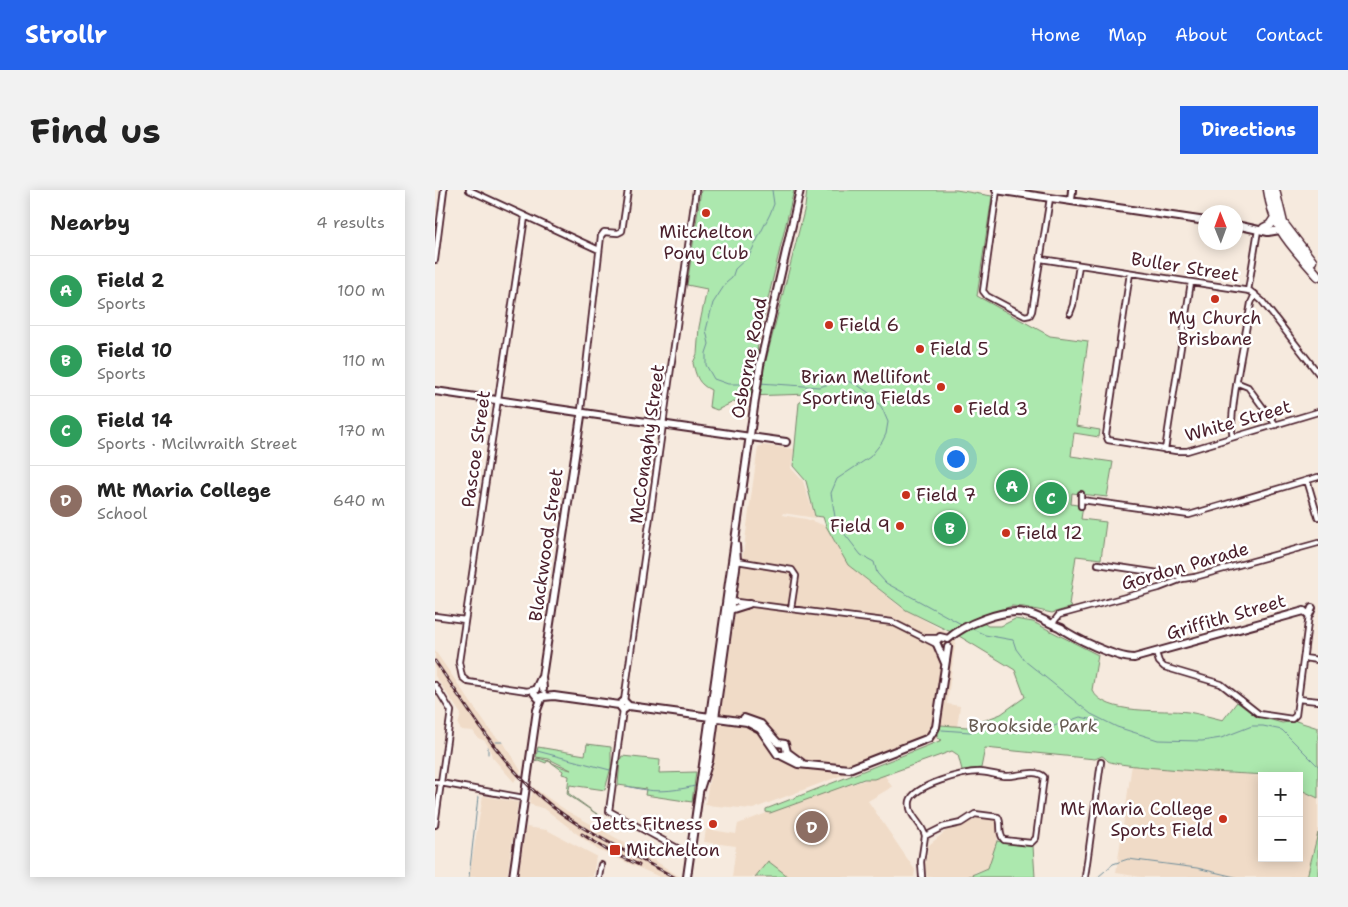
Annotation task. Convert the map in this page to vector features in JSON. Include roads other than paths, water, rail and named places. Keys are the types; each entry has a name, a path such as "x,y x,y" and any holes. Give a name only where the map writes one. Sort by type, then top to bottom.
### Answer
{"highway":[{"path":"1268,190 1274,219 1318,268"},
{"path":"1275,190 1283,228 1318,276"},
{"path":"1261,229 1270,225 1274,219"}],"street":[{"path":"435,260 444,190"},
{"path":"469,190 599,250 601,236 604,232 618,233 622,231 629,190"},
{"name":"McConaghy Street","path":"690,855 609,811 696,190"},
{"name":"Osborne Road","path":"713,716 760,365 800,190"},
{"path":"1050,198 1032,311 1029,316 995,301 985,295 983,291 997,190 1198,220"},
{"path":"1071,201 1072,190"},
{"name":"Pascoe Street","path":"525,217 459,662 462,677 468,682 539,693"},
{"path":"1243,226 1261,229 1283,228"},
{"path":"1249,291 1261,229"},
{"name":"Blackwood Street","path":"513,877 581,413 599,250"},
{"name":"Buller Street","path":"1041,259 1249,291 1255,294 1318,373"},
{"path":"1069,313 1073,305 1079,265"},
{"name":"White Street","path":"1130,273 1106,435 1107,439 1165,450 1187,451 1318,412"},
{"path":"1165,450 1191,282"},
{"path":"1233,437 1231,428 1251,303 1255,294"},
{"path":"1238,383 1248,386 1276,425"},
{"path":"435,391 786,442"},
{"path":"1082,500 1189,515 1318,477"},
{"path":"1307,480 1318,517"},
{"path":"1081,494 1081,506"},
{"name":"Osborne Road","path":"687,877 730,610 728,601 737,560 736,534"},
{"name":"Gordon Parade","path":"1056,626 1059,620 1065,616 1159,588 1182,579 1193,578 1318,541"},
{"path":"737,560 792,570 796,576 791,609"},
{"path":"1098,564 1179,576 1182,579"},
{"path":"728,601 892,622 924,638 948,647"},
{"path":"730,610 749,604"},
{"path":"1156,653 1159,662 1164,667 1221,684 1256,712 1294,718 1311,610"},
{"name":"Griffith Street","path":"948,639 955,633 1005,612 1019,612 1034,615 1127,658 1156,653 1311,610"},
{"path":"435,616 465,620"},
{"path":"539,693 743,721 756,726 776,745 776,754 784,754 802,763 849,769 931,737 935,730 948,647 948,639 942,637 938,644 945,664"},
{"path":"1304,658 1318,660"},
{"path":"435,685 451,711 435,825"},
{"path":"1298,699 1318,701"},
{"path":"776,745 785,744 784,754"},
{"path":"1085,877 1101,762"},
{"path":"921,877 925,836 911,810 911,800 917,791 946,779 971,773 1006,776 1041,774 1044,780 1036,838 1031,843 1004,840 1001,836 998,816 982,813 975,814 961,823 925,836"},
{"path":"435,782 524,798"},
{"path":"599,877 601,865"}],"waterway":[{"path":"755,384 728,384 714,379 706,365 706,353 709,344 706,330 713,303 726,283 732,278 735,269 749,256 770,214 774,204 772,190"},
{"path":"759,383 819,387 843,380 856,384 872,395 882,408 888,422 886,434 870,457 837,479 831,493 836,523 861,555 874,562 877,573 886,583 963,625"},
{"path":"969,627 985,635 1013,640 1016,649 1025,661 1091,714 1117,727 1158,740 1202,741 1221,738 1252,726 1263,726 1282,730 1318,766"},
{"path":"942,730 970,732 992,725 1008,733 1051,727 1080,717 1100,721"},
{"path":"496,742 502,742"},
{"path":"488,747 488,754"},
{"path":"537,751 610,770"},
{"path":"627,786 661,791 695,786"},
{"path":"469,877 478,797"},
{"path":"1098,877 1113,864 1128,859 1197,868 1235,877"}],"railway":[{"path":"435,661 498,751 543,799 590,832 674,877"},
{"path":"582,834 607,850 639,865"}],"place":[{"name":"Mitchelton Pony Club","path":"706,213"},
{"name":"My Church Brisbane","path":"1215,299"},
{"name":"Field 6","path":"829,325"},
{"name":"Field 5","path":"920,349"},
{"name":"Brian Mellifont Sporting Fields","path":"941,387"},
{"name":"Field 3","path":"958,409"},
{"name":"Field 2","path":"1012,486"},
{"name":"Field 7","path":"906,495"},
{"name":"Field 14","path":"1051,498"},
{"name":"Field 9","path":"900,526"},
{"name":"Field 10","path":"950,528"},
{"name":"Field 12","path":"1006,533"},
{"name":"Mt Maria College Sports Field","path":"1223,819"},
{"name":"Jetts Fitness","path":"713,824"},
{"name":"Mt Maria College","path":"812,827"},
{"name":"Mitchelton","path":"615,850"}],"park label":[{"name":"Brookside Park","path":"1033,726"}]}
